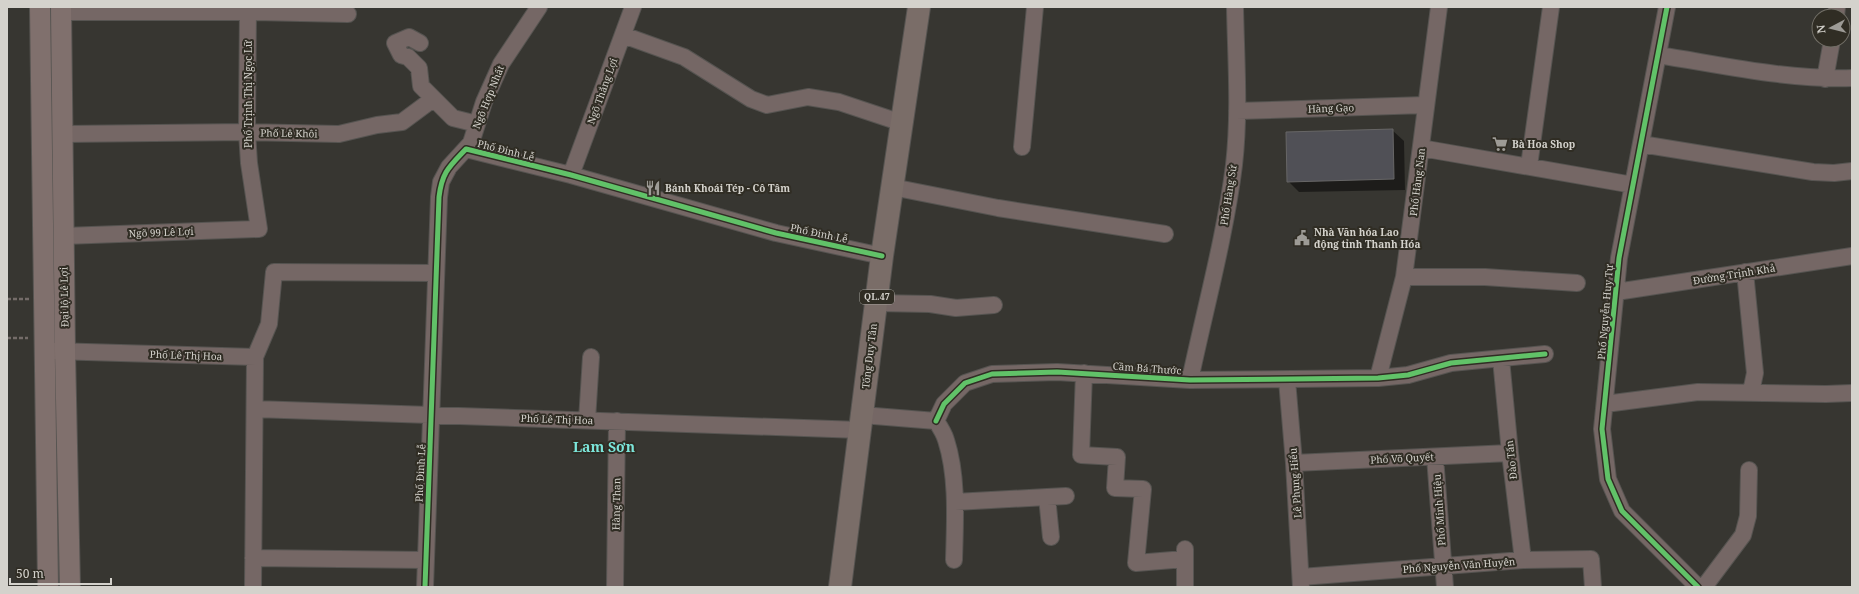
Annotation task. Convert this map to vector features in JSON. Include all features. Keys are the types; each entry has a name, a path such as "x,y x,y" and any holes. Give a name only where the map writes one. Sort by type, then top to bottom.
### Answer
{"highway":[{"name":"Tống Duy Tân","path":"840,587 882,256 919,7"}],"main road":[{"name":"Đại lộ Lê Lợi","path":"40,7 48,587"},
{"name":"Đại lộ Lê Lợi","path":"62,10 65,351 70,587"}],"street":[{"name":"Ngõ Hợp Nhất","path":"466,149 471,143 484,102 501,64 539,7"},
{"name":"Ngõ Thắng Lợi","path":"572,175 633,7"},
{"path":"1022,147 1035,7"},
{"name":"Phố Hàng Sứ","path":"1190,380 1222,235 1234,165 1237,111 1235,7"},
{"name":"Phố Hàng Nan","path":"1378,378 1404,277 1421,148 1425,105 1439,7"},
{"path":"1529,166 1551,7"},
{"name":"Phố Nguyễn Huy Tự","path":"1666,7 1619,258 1602,430 1608,479 1622,511 1698,587"},
{"path":"62,10 248,9 348,14"},
{"name":"Phố Trịnh Thị Ngọc Lữ","path":"248,9 247,132 249,163 259,228"},
{"path":"623,35 684,57 751,99 767,104 808,97 838,102 902,123"},
{"path":"420,44 409,37 395,43 401,55 408,57 419,68 421,86 433,99 453,118 477,124"},
{"path":"1826,79 1831,48"},
{"path":"1658,55 1798,77 1826,79 1852,78"},
{"name":"Phố Lê Khôi","path":"63,134 247,132 339,134 377,125 402,122 433,99"},
{"name":"Hàng Gạo","path":"1237,111 1425,105"},
{"path":"1641,144 1813,172 1834,173 1852,171"},
{"path":"1421,148 1633,185"},
{"name":"Phố Đinh Lễ","path":"425,587 436,273 441,182 449,167 466,149 572,175 776,233 882,256"},
{"path":"892,187 998,208 1165,234"},
{"name":"Ngõ 99 Lê Lợi","path":"64,236 259,228"},
{"name":"Đường Trịnh Khả","path":"1616,292 1852,256"},
{"path":"253,587 255,357 269,324 274,272 391,271 436,273"},
{"path":"1745,272 1755,373 1751,392"},
{"path":"1404,277 1485,277 1576,283"},
{"path":"876,303 930,304 956,308 994,305"},
{"name":"Phố Lê Thị Hoa","path":"44,344 65,351 255,357"},
{"name":"Cầm Bá Thước","path":"936,421 944,404 965,383 992,374 1057,372 1190,380 1378,378 1408,375 1451,363 1501,360 1545,354"},
{"path":"587,420 591,357"},
{"name":"Đào Tấn","path":"1501,360 1510,454 1523,560"},
{"path":"1084,373 1081,454 1117,457 1115,488 1143,489 1136,563 1185,554 1186,587"},
{"name":"Lê Phụng Hiểu","path":"1286,380 1294,464 1301,582"},
{"path":"1605,404 1698,392 1852,393"},
{"name":"Phố Lê Thị Hoa","path":"254,409 617,421 861,422"},
{"name":"Hàng Than","path":"615,587 617,421"},
{"path":"861,422 936,421 946,439 955,502 954,560"},
{"name":"Phố Võ Quyết","path":"1294,464 1510,454"},
{"name":"Phố Minh Hiệu","path":"1435,457 1444,587"},
{"path":"1704,587 1743,535 1748,516 1749,470"},
{"path":"955,502 1066,496"},
{"path":"1047,498 1051,537"},
{"path":"253,558 425,560"},
{"name":"Phố Nguyễn Văn Huyên","path":"1301,582 1443,566 1523,560 1590,559 1593,587"}],"path":[{"path":"7,299 44,299"},
{"path":"7,338 44,344"}],"building":[{"path":"1393,129 1394,179 1287,182 1286,132"}],"cycle path":[{"path":"1667,7 1619,258 1602,429 1608,479 1622,511 1698,587"},
{"path":"425,587 439,197 442,181 447,170 466,149 571,175 776,233 882,256"},
{"path":"936,421 944,404 965,383 992,374 1057,372 1190,380 1378,378 1408,375 1451,363 1545,354"}],"place":[{"name":"Bà Hoa Shop","path":"1500,144"},
{"name":"Bánh Khoái Tép - Cô Tâm","path":"653,188"},
{"name":"Nhà Văn hóa Lao động tỉnh Thanh Hóa","path":"1302,238"}],"district":[{"name":"Lam Sơn","path":"604,447"}]}
